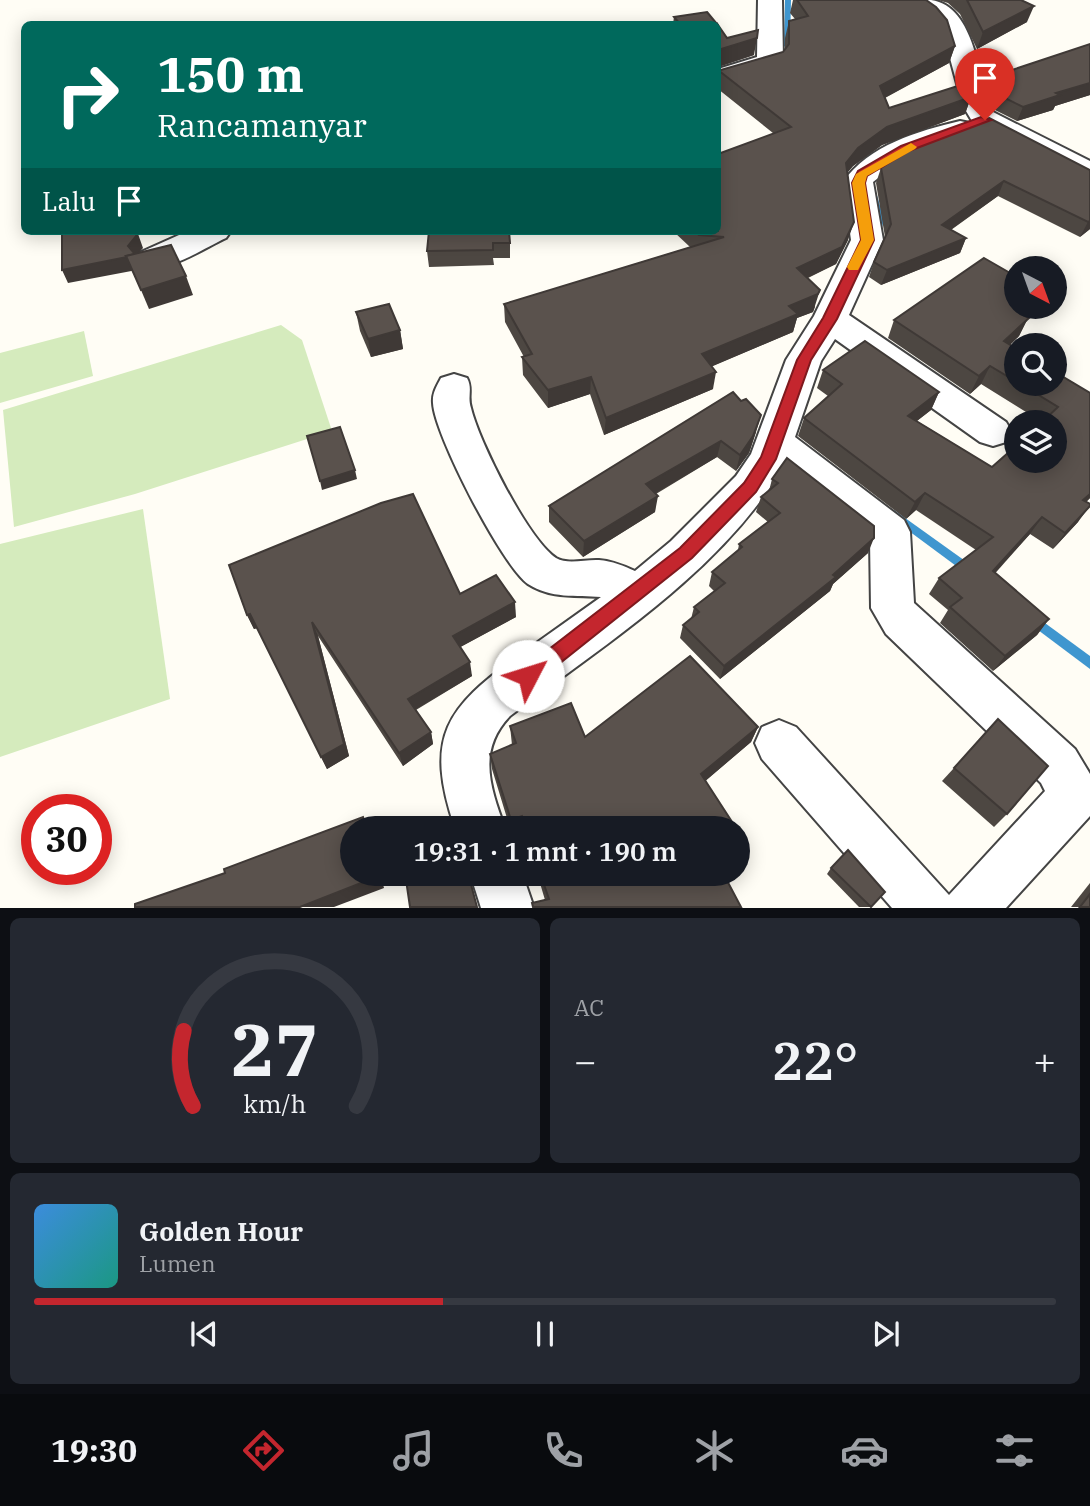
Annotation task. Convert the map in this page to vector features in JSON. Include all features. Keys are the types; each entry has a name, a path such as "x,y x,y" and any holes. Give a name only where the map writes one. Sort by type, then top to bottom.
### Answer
{"street":[{"path":"721,76 770,61 770,0"},
{"path":"915,0 947,19 957,33 976,107 985,120 1090,172"},
{"path":"476,816 467,785 466,745 475,721 544,663 637,595 696,543 750,487 768,459 804,360 830,319 867,240 858,183 862,174 905,149 985,120"},
{"path":"152,259 206,235"},
{"path":"830,319 993,432"},
{"path":"454,387 451,405 468,453 533,563 556,578 613,578 637,595"},
{"path":"774,441 890,532 893,608 901,620 1048,757 1079,790 970,908"},
{"path":"779,743 928,908"},
{"path":"500,886 508,908"}],"green space":[{"path":"281,325 302,340 332,431 135,494 14,527 3,410"},
{"path":"84,331 93,376 0,403 0,353"},
{"path":"143,509 170,699 0,757 0,544"}],"building":[{"path":"797,0 926,0 947,20 955,46 880,86 889,108 967,83 971,97 887,127 858,148 846,163 854,222 842,247 797,268 820,290 818,294 789,306 798,314 702,354 716,372 606,418 591,377 548,390 522,357 532,354 504,304 724,237 699,235 721,235 721,153 791,127 721,70 783,52 789,44 789,21 808,16"},
{"path":"967,0 1021,0 1034,6 983,32"},
{"path":"707,12 714,21 677,21 674,17"},
{"path":"721,29 727,38 758,30 757,38 721,49"},
{"path":"1090,44 1090,83 1023,107 1001,96 994,76"},
{"path":"989,118 1090,170 1090,221 1004,181 942,225 966,238 887,270 874,262 891,224 881,168 913,145"},
{"path":"62,235 137,235 128,246 135,254 62,270"},
{"path":"429,235 509,235 510,243 493,243 493,250 427,251"},
{"path":"171,245 186,276 141,290 126,256"},
{"path":"984,258 1004,270 1004,319 1028,319 1013,333 1004,333 1004,374 990,366 979,376 894,320"},
{"path":"389,304 400,330 368,339 356,312"},
{"path":"865,341 939,392 908,416 992,467 1004,456 1004,473 1067,473 1067,410 1055,410 1058,407 1040,396 1067,396 1067,379 1090,393 1090,494 1083,500 1090,506 1065,533 1042,517 993,571 1049,619 1005,656 950,607 962,598 939,578 993,537 925,493 915,502 804,418 842,384 823,370"},
{"path":"733,392 741,401 746,399 761,415 753,436 740,455 721,441 646,484 658,496 584,541 549,506"},
{"path":"340,427 355,470 320,481 307,436"},
{"path":"787,458 874,526 874,538 833,575 836,577 724,666 683,625 699,612 694,607 725,583 712,572 742,547 739,544 780,513 761,497 778,483 772,479"},
{"path":"413,494 460,594 496,575 515,602 453,636 470,662 408,699 431,732 399,753 312,622 344,744 321,757 250,614 247,615 229,565 381,503"},
{"path":"690,656 758,727 701,774 728,816 510,816 490,754 516,743 510,726 571,703 585,737"},
{"path":"998,719 1048,766 1007,814 954,768"},
{"path":"340,826 340,886 354,886 300,907 135,907 135,904 225,873 224,869"},
{"path":"848,850 885,892 871,907 831,868"},
{"path":"407,886 471,886 477,907 410,907"},
{"path":"544,886 730,886 741,907 533,907 532,903 549,899"},
{"path":"1090,894 1090,907 1080,907"}],"waterway":[{"path":"787,46 788,0"},
{"path":"872,192 878,208 876,236"},
{"path":"894,514 971,571"},
{"path":"1034,620 1090,663"}],"slow traffic":[{"path":"853,267 867,240 858,183 862,174 886,158 911,147"}],"route":[{"path":"528,676 559,650 637,595 686,553 750,487 768,459 804,360 830,319 839,295 864,249 867,231 858,183 862,174 905,149 985,120"}]}
